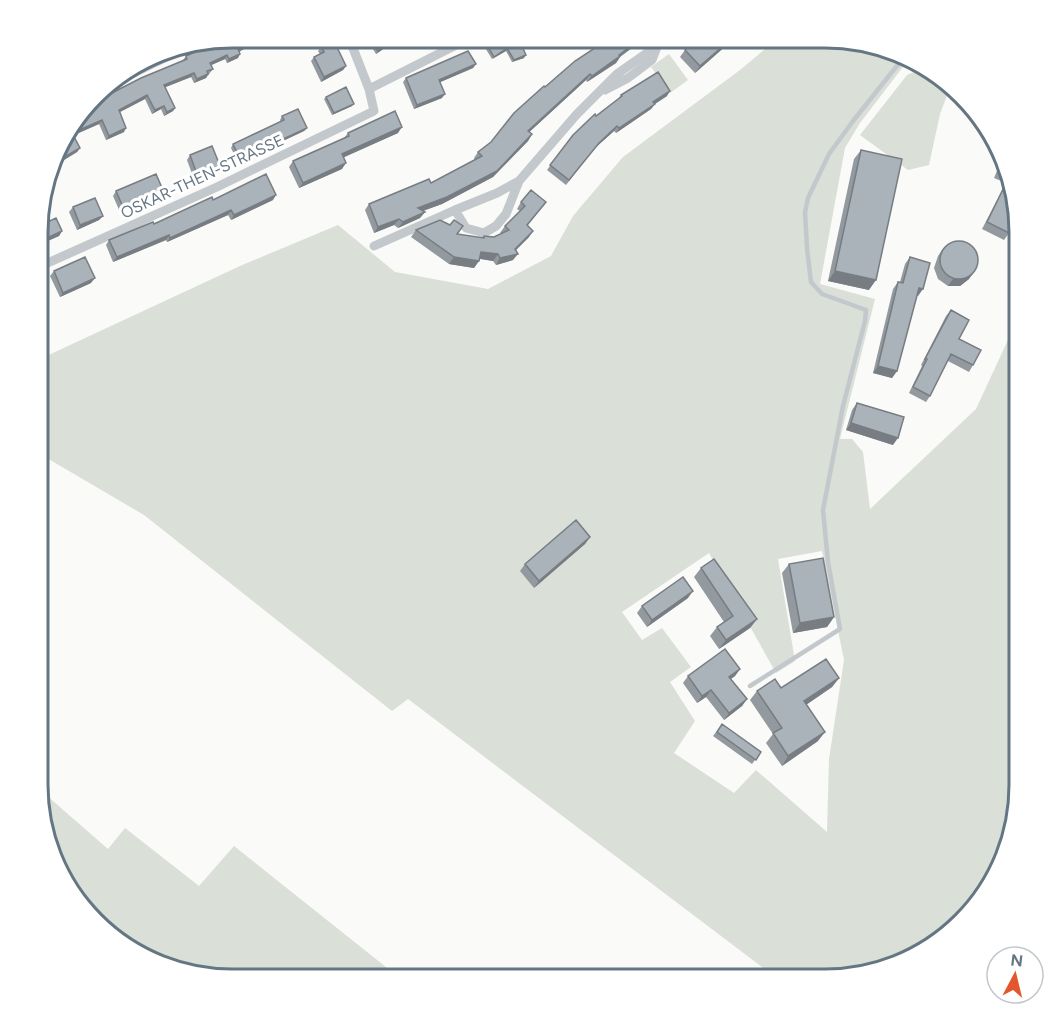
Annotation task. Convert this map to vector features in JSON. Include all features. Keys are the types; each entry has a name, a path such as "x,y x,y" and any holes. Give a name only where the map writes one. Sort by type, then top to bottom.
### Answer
{"street":[{"path":"353,48 369,89 450,48"},
{"path":"374,246 497,193 519,181 617,74 654,48"},
{"name":"OSKAR-THEN-STRASSE","path":"48,263 217,187 375,111 369,89"},
{"path":"455,210 466,228 484,233 496,226 506,214 519,181"}],"lane":[{"path":"750,686 840,628 828,562 823,510 843,406 866,310 822,294 811,282 805,212 808,198 829,154 899,64"}],"shaded area":[{"path":"766,48 837,48 872,54 904,66 860,123 845,148 820,284 875,299 840,439 852,439 863,452 870,509 976,409 1009,338 1009,797 1005,821 995,855 984,877 955,915 917,944 872,963 837,969 765,969 408,699 392,711 144,515 48,459 48,355 240,266 338,225 395,272 488,289 551,256 573,216 623,157","holes":["822,551 844,660 829,759 827,832 756,770 734,793 674,753 695,721 670,682 691,667 662,628 642,640 622,612 709,553 776,673 795,661 778,559"]},
{"path":"669,54 688,80 670,93 651,67"},
{"path":"915,72 947,95 940,114 929,165 908,170 860,135 907,75"},
{"path":"48,797 108,849 125,828 199,886 234,846 388,969 220,969 185,963 151,950 130,938 111,923 86,897 62,855"}],"building":[{"path":"220,48 240,48 238,49 240,54 229,59 227,55 210,63 213,69 207,71 208,74 197,79 194,73 164,85 175,108 167,112 164,106 155,110 147,95 119,110 126,128 109,136 102,120 80,130 94,111 114,92 187,59 186,56"},
{"path":"323,48 337,48 346,66 324,77 314,57 324,52"},
{"path":"489,48 507,48 494,57"},
{"path":"507,48 523,48 526,55 514,60"},
{"path":"595,48 628,48 592,76 590,74 528,131 532,134 497,171 447,197 418,208 425,212 403,222 399,219 378,227 369,204 429,179 431,183 482,156 478,152 491,142 514,113 575,61"},
{"path":"687,48 721,48 700,66 685,50"},
{"path":"468,51 476,64 439,80 445,94 417,105 406,78"},
{"path":"658,72 670,91 619,128 617,126 599,143 569,180 550,165 573,135 595,114 596,116 621,95"},
{"path":"346,87 354,104 334,113 326,97"},
{"path":"298,109 307,128 240,159 233,144 284,120 282,116"},
{"path":"395,111 402,127 342,154 346,163 303,183 293,161 349,136 348,133"},
{"path":"75,138 80,148 65,157"},
{"path":"212,146 221,168 198,177 190,155"},
{"path":"861,150 902,159 876,280 835,271"},
{"path":"156,174 163,190 123,207 116,191"},
{"path":"266,174 276,195 234,215 231,210 170,238 169,235 117,257 109,240 153,222 154,224 212,197 213,200"},
{"path":"1004,188 1009,233 987,222"},
{"path":"531,190 546,202 527,225 533,231 515,249 518,254 500,258 498,254 481,252 479,261 454,257 416,230 440,220 450,225 454,220 463,226 457,234 484,238 484,236 494,237 509,230 505,226 525,206 521,202"},
{"path":"95,198 103,216 80,225 73,207"},
{"path":"56,218 62,231 48,238 49,221"},
{"path":"959,241 972,247 978,260 972,273 959,279 946,273 940,260 946,247"},
{"path":"85,257 95,278 63,293 54,271"},
{"path":"910,257 930,263 923,289 919,288 897,371 878,366 898,282 903,283"},
{"path":"951,310 969,320 959,339 981,350 973,365 951,354 930,396 913,387"},
{"path":"857,403 904,417 898,438 851,423"},
{"path":"576,520 590,537 539,581 525,564"},
{"path":"823,558 834,617 800,623 789,564"},
{"path":"714,559 757,619 726,640 717,627 733,616 701,568"},
{"path":"683,577 693,591 652,620 642,606"},
{"path":"725,649 740,669 729,677 747,699 729,713 711,690 702,696 688,676"},
{"path":"826,659 839,678 804,701 825,732 788,756 773,733 782,728 757,691 775,679 781,688"},
{"path":"722,724 761,752 756,760 717,732"}]}
